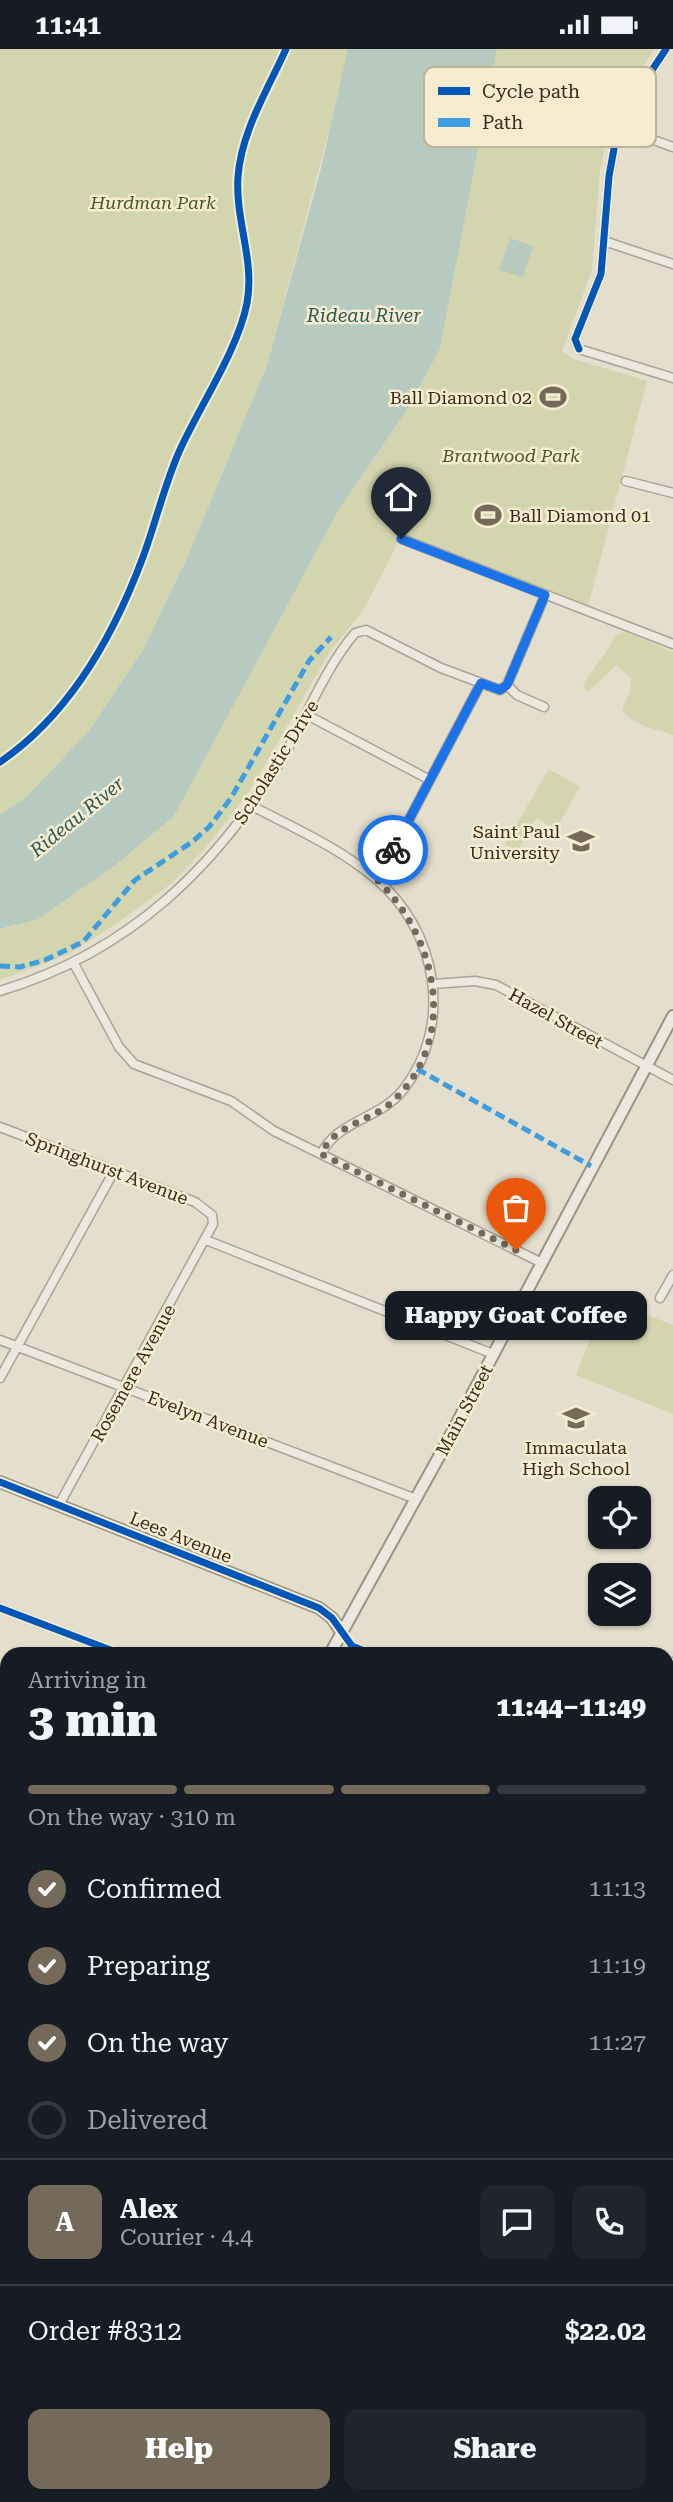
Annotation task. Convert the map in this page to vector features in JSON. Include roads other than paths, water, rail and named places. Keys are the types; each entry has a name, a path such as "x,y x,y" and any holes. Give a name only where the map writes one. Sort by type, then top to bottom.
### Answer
{"main road":[{"name":"Main Street","path":"334,1647 494,1354 673,1016"},
{"name":"Lees Avenue","path":"0,1482 319,1608 332,1618 342,1633"}],"street":[{"path":"654,67 666,49"},
{"path":"656,141 673,147"},
{"path":"614,147 609,176 601,274 575,339 579,349 673,378"},
{"path":"604,241 673,264"},
{"path":"626,481 673,493"},
{"path":"401,539 673,644"},
{"path":"375,878 481,683 500,690 507,685 545,595"},
{"name":"Scholastic Drive","path":"0,991 31,981 73,962 129,929 172,896 228,838 252,806 355,633 366,630 441,668 481,683"},
{"path":"507,685 517,695 544,707"},
{"path":"307,715 430,780"},
{"path":"252,806 341,855 375,878 396,899 414,926 425,951 433,984 433,1019 417,1069 392,1102 334,1134 321,1154"},
{"path":"73,962 118,1047 134,1064 230,1101 274,1131 542,1263"},
{"name":"Hazel Street","path":"433,984 475,981 496,985 673,1080"},
{"name":"Springhurst Avenue","path":"1,1129 204,1207 212,1215 213,1224 206,1240"},
{"path":"0,1378 113,1173"},
{"path":"206,1240 494,1354"},
{"name":"Rosemere Avenue","path":"59,1505 206,1240"},
{"path":"660,1298 673,1275"},
{"name":"Evelyn Avenue","path":"0,1340 416,1499"},
{"path":"0,1608 103,1647"},
{"path":"342,1633 354,1647"}],"water":[{"name":"Rideau River","path":"348,49 497,49 494,67 424,67 424,147 478,147 440,349 406,411 338,511 174,816 113,867 37,920 0,929 0,815 25,798 89,731 143,650 188,556 267,365 320,172"},
{"path":"510,238 533,246 523,277 499,270"}],"place":[{"name":"Ball Diamond 02","path":"553,397"},
{"name":"Ball Diamond 01","path":"488,515"},
{"name":"Saint Paul University","path":"581,841"},
{"name":"Happy Goat Coffee","path":"516,1250"},
{"name":"Immaculata High School","path":"576,1418"}],"park label":[{"name":"Hurdman Park","path":"153,202"},
{"name":"Brantwood Park","path":"511,455"}]}
